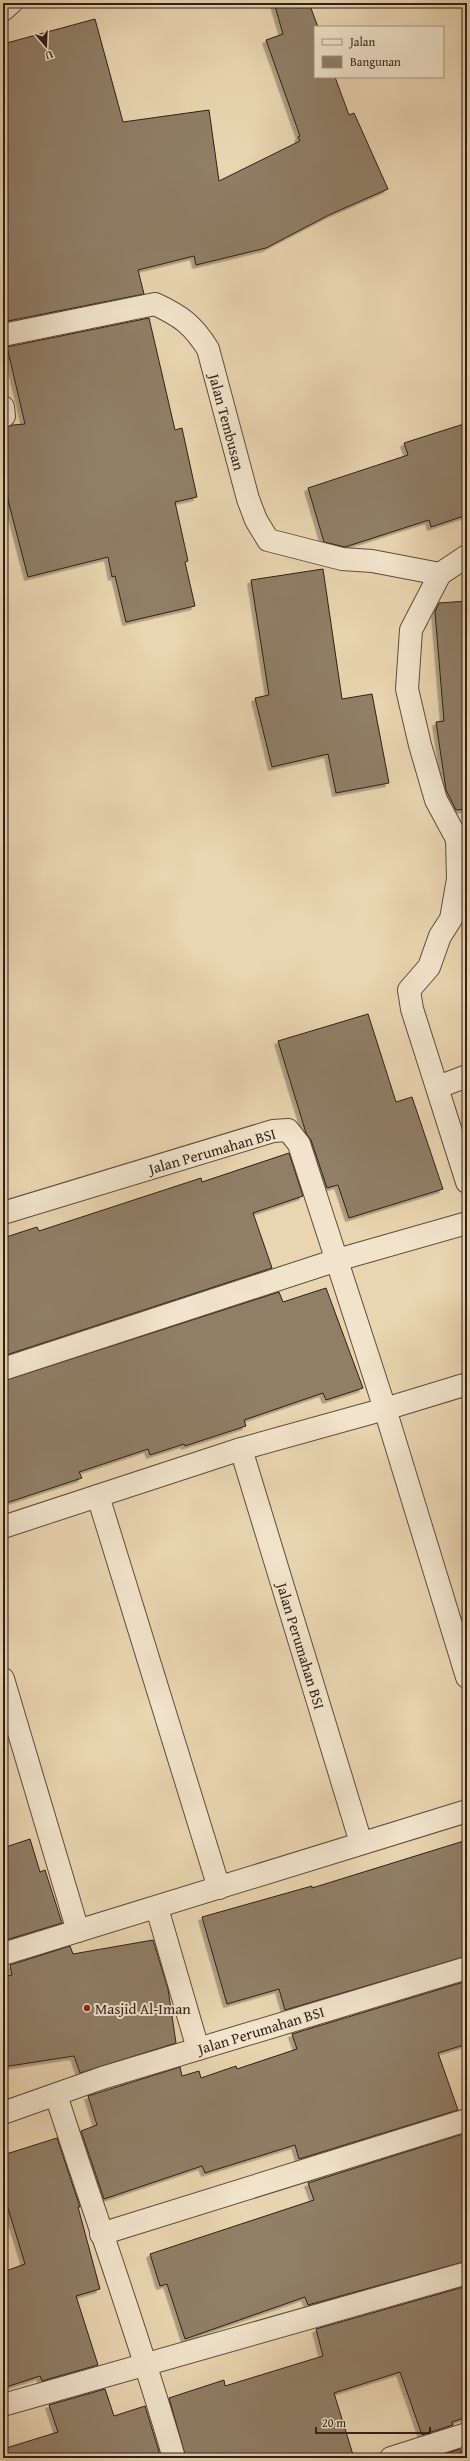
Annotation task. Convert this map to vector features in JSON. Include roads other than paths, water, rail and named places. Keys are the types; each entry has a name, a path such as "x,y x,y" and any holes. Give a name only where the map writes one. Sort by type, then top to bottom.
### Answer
{"street":[{"path":"3,10 11,3"},
{"name":"Jalan Tembusan","path":"3,335 155,304 178,315 197,331 208,350 248,499 256,520 268,540 342,559 372,561 440,574"},
{"path":"467,556 440,574 411,630 407,689 420,745 436,800 456,839 458,879 451,919 440,936 429,967 409,990 412,1009 467,1182"},
{"path":"438,1087 467,1076"},
{"name":"Jalan Perumahan BSI","path":"3,1213 273,1131 288,1130 299,1144 337,1260 385,1409 467,1678"},
{"path":"3,1369 337,1260 467,1223"},
{"path":"3,1528 241,1449 385,1409 467,1384"},
{"name":"Jalan Perumahan BSI","path":"241,1449 361,1843"},
{"path":"98,1496 219,1888"},
{"path":"3,1679 78,1931"},
{"path":"3,1954 157,1908 467,1811"},
{"path":"157,1908 198,2049"},
{"name":"Jalan Perumahan BSI","path":"3,2113 198,2049 467,1968"},
{"path":"56,2095 101,2234 147,2364 174,2458"},
{"path":"101,2234 467,2120"},
{"path":"3,2405 467,2273"},
{"path":"391,2458 467,2434"}],"place":[{"name":"Masjid Al-Iman","path":"87,2008"}]}
